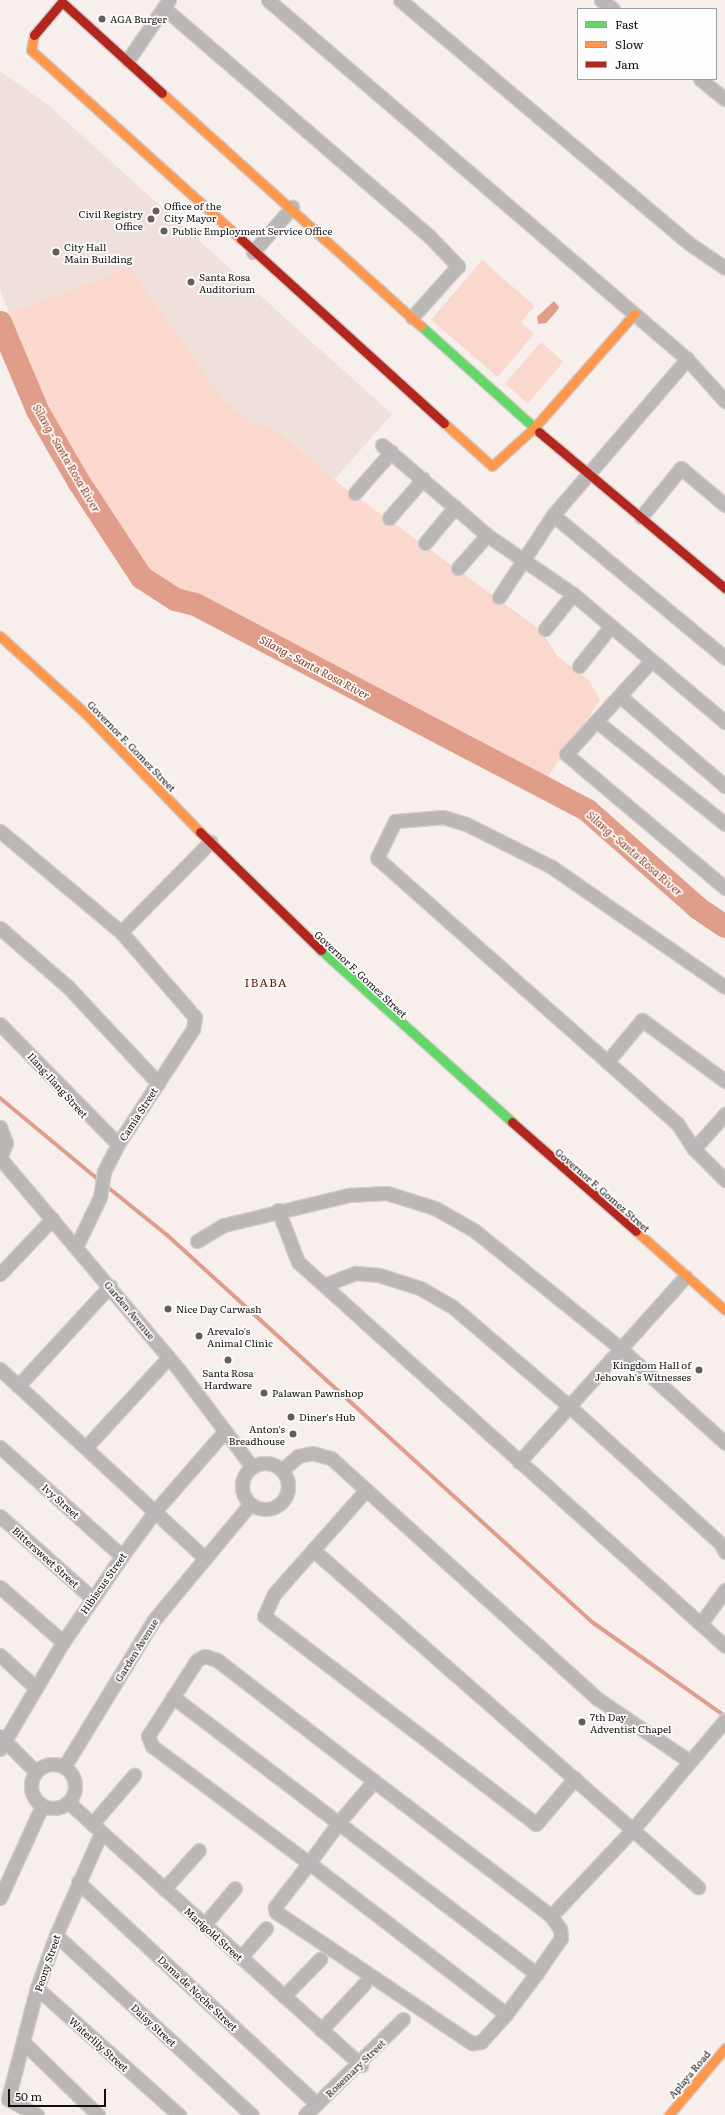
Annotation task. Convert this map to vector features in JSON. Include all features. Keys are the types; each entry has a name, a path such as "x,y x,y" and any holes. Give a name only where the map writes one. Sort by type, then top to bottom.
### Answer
{"street":[{"path":"268,0 687,359 725,401"},
{"path":"400,0 690,244 725,268"},
{"path":"601,0 612,8"},
{"path":"634,314 534,428 492,466 253,252 31,50 32,40 41,24 62,2 292,207 534,428 725,588"},
{"path":"128,60 166,4 429,236 458,266 412,317"},
{"path":"701,80 725,99"},
{"path":"253,252 292,207"},
{"path":"499,597 523,557 553,515 687,359"},
{"path":"356,493 387,448 487,535 523,557 573,594 725,722"},
{"path":"641,517 681,468 725,505"},
{"path":"389,518 423,480"},
{"path":"425,543 455,507"},
{"path":"553,515 725,658"},
{"path":"458,568 487,535"},
{"path":"545,629 573,594"},
{"path":"579,666 611,626"},
{"name":"Governor F. Gomez Street","path":"0,636 86,714 210,842 362,990 685,1277 725,1310"},
{"path":"651,661 621,697 596,720 566,754 725,888"},
{"path":"621,697 725,786"},
{"path":"596,720 725,824"},
{"path":"725,987 552,867 444,817 395,821 377,858 677,1123 694,1149 725,1180"},
{"path":"0,831 121,932 210,842"},
{"path":"0,928 68,987 158,1083"},
{"name":"Camia Street","path":"76,1247 100,1197 104,1172 118,1144 193,1029 195,1017 121,932"},
{"path":"607,1062 642,1020 725,1081"},
{"name":"Ilang-Ilang Street","path":"0,1024 118,1144"},
{"path":"694,1149 725,1114"},
{"path":"0,1127 6,1142 0,1158"},
{"name":"Garden Avenue","path":"0,1158 169,1357 252,1468"},
{"path":"197,1241 224,1225 278,1210 349,1195 387,1193 435,1208 475,1231 620,1348 725,1443"},
{"path":"278,1210 298,1262 725,1646"},
{"path":"0,1274 52,1219"},
{"path":"324,1285 356,1273 379,1275 420,1288 454,1306 569,1406 721,1544 725,1552"},
{"path":"519,1462 685,1277"},
{"path":"18,1386 110,1286"},
{"path":"86,1447 169,1357"},
{"path":"0,1369 156,1510 205,1558"},
{"name":"Hibiscus Street","path":"1,1742 36,1688 63,1642 122,1556 156,1510 225,1431"},
{"name":"Ivy Street","path":"0,1447 122,1556"},
{"path":"282,1470 298,1456 312,1453 331,1458 598,1699 689,1761"},
{"path":"267,1463 282,1470 288,1492 279,1505 265,1509 250,1504 242,1485 252,1468 267,1463"},
{"path":"366,1490 274,1594 264,1616 536,1824 575,1778"},
{"name":"Garden Avenue","path":"64,1767 153,1621 250,1504"},
{"name":"Bittersweet Street","path":"0,1516 92,1598"},
{"path":"313,1550 698,1887"},
{"path":"0,1587 63,1642"},
{"path":"701,1623 725,1590"},
{"path":"0,1655 36,1688"},
{"path":"374,1781 339,1822 309,1863 275,1907 276,1912 472,2043 486,2038 506,2014 561,1938 560,1929 551,1916 217,1660 205,1656 197,1660 148,1736 152,1746 309,1863 506,2014"},
{"path":"173,1697 339,1822 536,1974"},
{"path":"551,1916 633,1829 725,1720"},
{"path":"1,1742 36,1772"},
{"path":"36,1772 51,1765 64,1767 74,1781 68,1802 61,1807 42,1806"},
{"path":"36,1772 32,1791 42,1806"},
{"name":"Peony Street","path":"37,2115 8,2100 37,1988 56,1934 78,1882 96,1828 134,1775"},
{"name":"Marigold Street","path":"68,1802 361,2065"},
{"path":"0,1898 42,1806"},
{"path":"164,1889 199,1850"},
{"name":"Dama de Noche Street","path":"78,1882 317,2104"},
{"path":"204,1925 235,1888"},
{"path":"240,1958 266,1928"},
{"name":"Daisy Street","path":"56,1934 252,2115"},
{"path":"284,1996 320,1959"},
{"path":"321,2030 364,1984"},
{"name":"Waterlily Street","path":"37,1988 179,2115"},
{"name":"Rosemary Street","path":"305,2115 361,2065 403,2020"},
{"path":"23,2042 98,2115"},
{"name":"Aplaya Road","path":"669,2115 725,2048"}],"shaded area":[{"path":"0,71 47,104 392,414 334,480 279,432 249,421 224,400 130,267 9,313 0,288"},
{"path":"482,260 535,306 521,322 534,334 498,377 431,320"},
{"path":"130,267 224,400 249,421 279,432 334,480 542,631 557,656 589,680 600,700 545,781 373,694 228,615 205,599 177,589 147,571 72,464 9,313"},
{"path":"554,301 559,307 556,312 546,323 538,324 537,317"},
{"path":"541,342 564,362 528,403 505,384"}],"waterway":[{"name":"Silang - Santa Rosa River","path":"0,322 37,410 78,481 141,577 175,599 195,604 587,810 698,908 725,926"},
{"path":"0,1098 100,1181"},
{"path":"105,1185 167,1235 592,1622 725,1716"}],"traffic: fast":[{"path":"421,326 539,432"},
{"path":"321,950 512,1122"}],"traffic: slow":[{"path":"34,35 31,50 241,239"},
{"path":"162,93 421,326"},
{"path":"444,423 492,466 534,428 634,314"},
{"path":"0,636 86,714 200,832"},
{"path":"636,1231 725,1310"},
{"path":"669,2115 725,2048"}],"traffic: jam":[{"path":"34,35 62,2 162,93"},
{"path":"241,239 444,423"},
{"path":"539,432 725,588"},
{"path":"200,832 321,950"},
{"path":"512,1122 636,1231"}],"place":[{"name":"AGA Burger","path":"102,19"},
{"name":"Office of the City Mayor","path":"156,211"},
{"name":"Civil Registry Office","path":"151,219"},
{"name":"Public Employment Service Office","path":"164,231"},
{"name":"City Hall Main Building","path":"56,252"},
{"name":"Santa Rosa Auditorium","path":"191,282"},
{"name":"Nice Day Carwash","path":"168,1309"},
{"name":"Arevalo's Animal Clinic","path":"199,1336"},
{"name":"Santa Rosa Hardware","path":"228,1360"},
{"name":"Kingdom Hall of Jehovah's Witnesses","path":"699,1370"},
{"name":"Palawan Pawnshop","path":"264,1393"},
{"name":"Diner's Hub","path":"291,1417"},
{"name":"Anton's Breadhouse","path":"293,1434"},
{"name":"7th Day Adventist Chapel","path":"582,1722"}],"district":[{"name":"IBABA","path":"266,983"}]}
